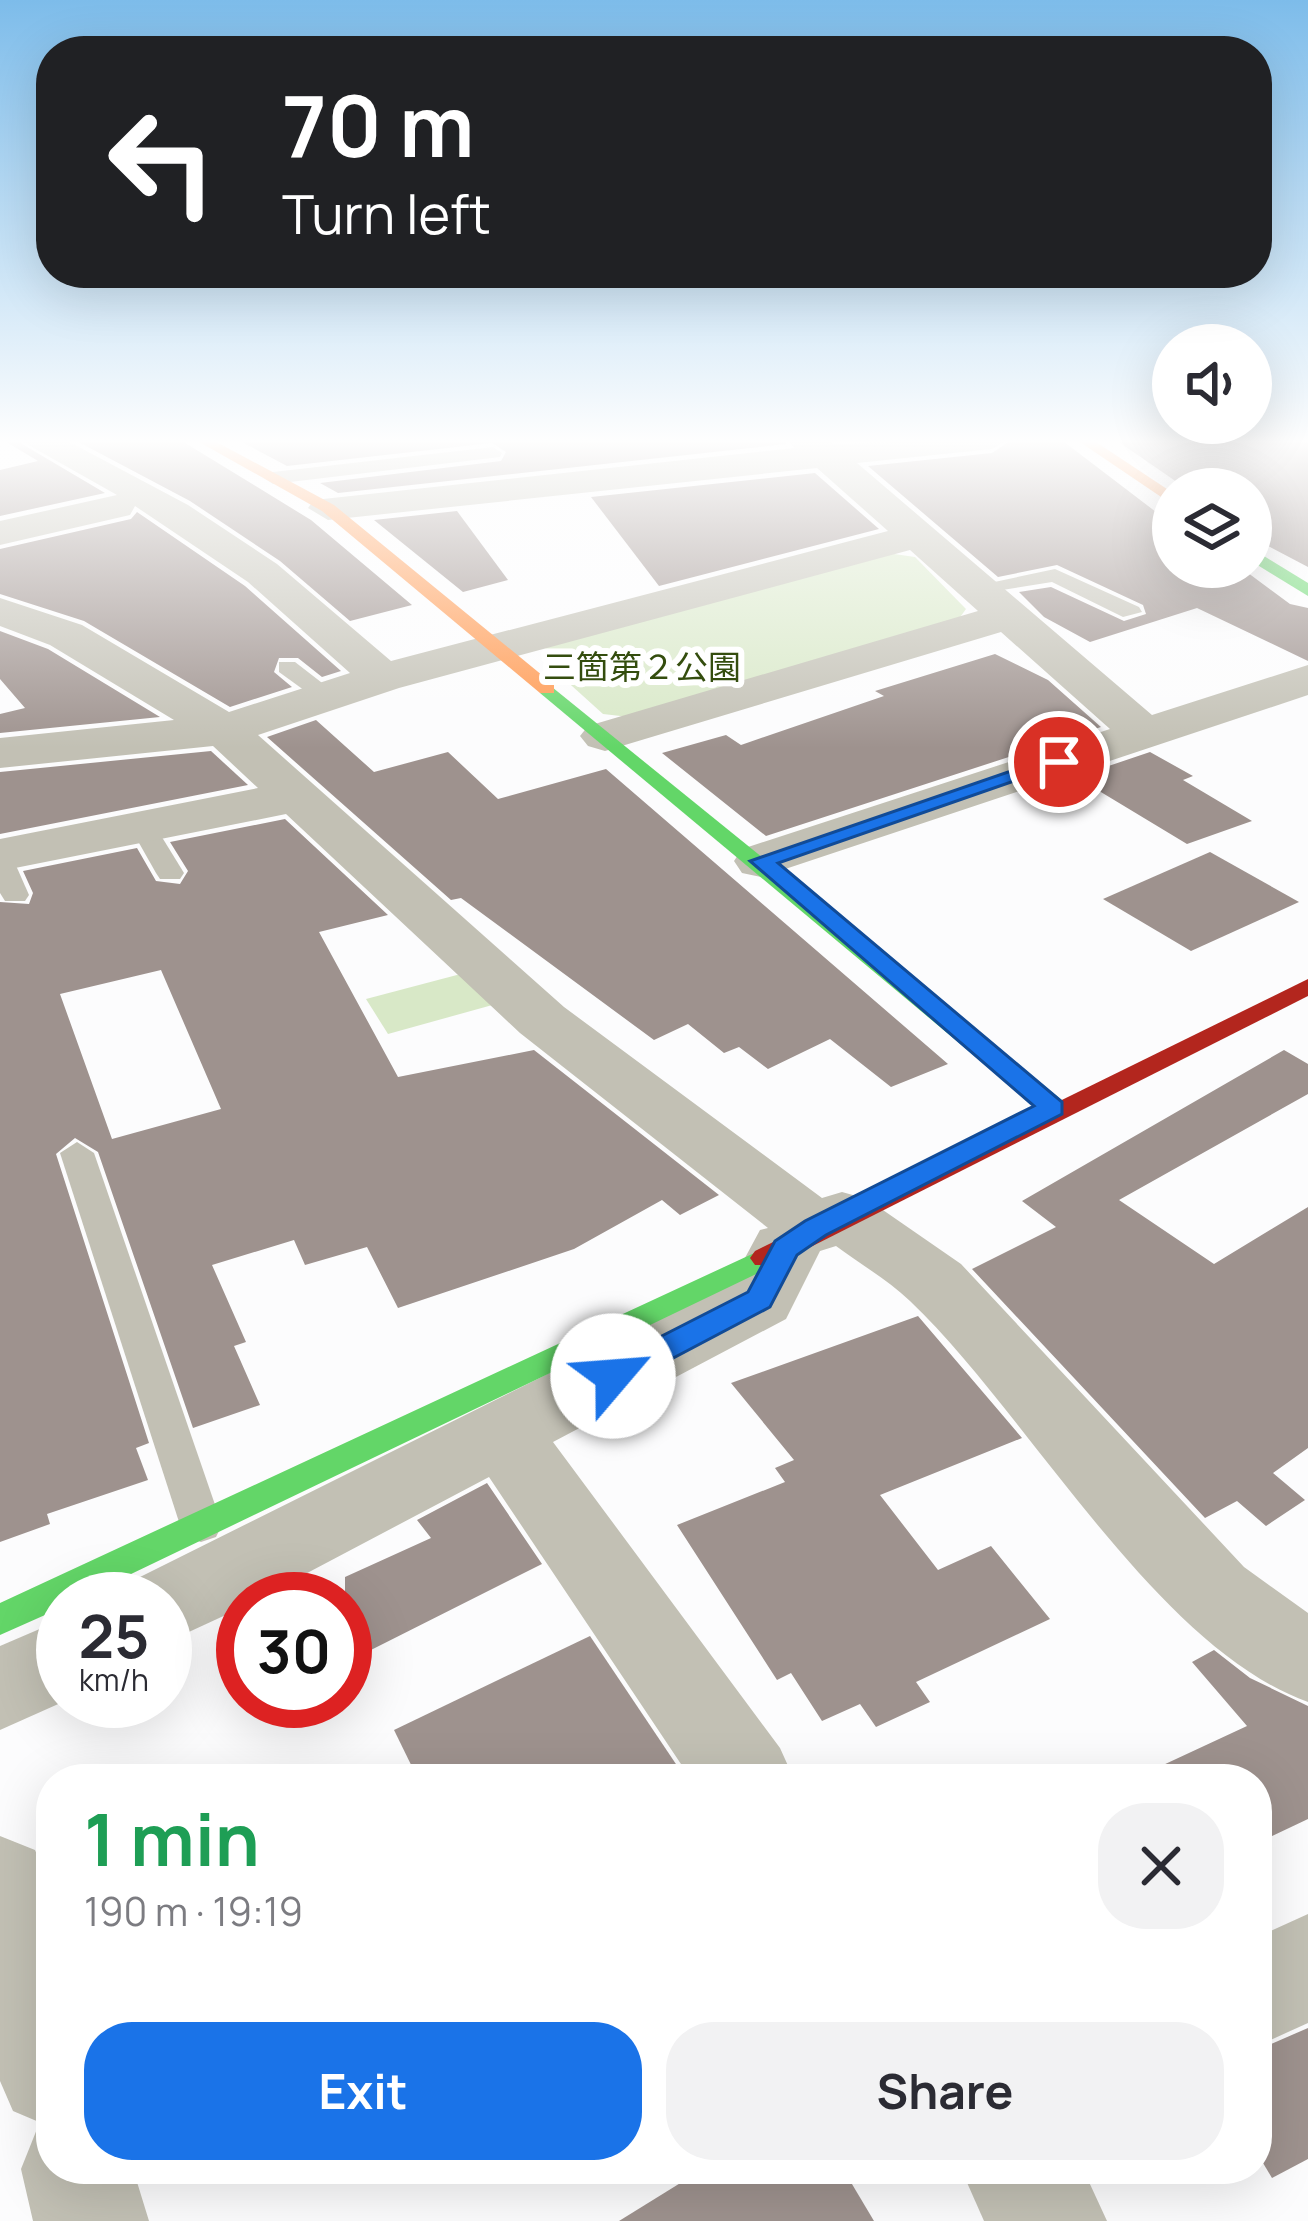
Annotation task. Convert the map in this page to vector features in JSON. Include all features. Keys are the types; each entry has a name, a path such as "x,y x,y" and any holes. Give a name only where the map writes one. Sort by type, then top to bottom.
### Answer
{"street":[{"path":"215,542 286,587 382,678"},
{"path":"369,542 761,861 1053,1108"},
{"path":"0,753 224,730 382,678 895,542"},
{"path":"923,542 1144,733"},
{"path":"1272,567 1308,591"},
{"path":"605,736 992,602"},
{"path":"0,611 66,635 224,730 542,1020 814,1231 934,1282 1213,1593 1308,1663"},
{"path":"761,861 1308,679"},
{"path":"5,870 143,827 299,796"},
{"path":"0,1620 814,1231 1053,1108 1298,1002"},
{"path":"192,1592 760,1300 814,1231"},
{"path":"502,1433 735,1764"},
{"path":"0,1690 36,1672"},
{"path":"0,1884 36,2017"},
{"path":"1272,1985 1308,1966"},
{"path":"81,2184 91,2221"},
{"path":"1026,2184 1049,2221"}],"lane":[{"path":"992,602 1048,566 1131,612"},
{"path":"287,667 327,696"},
{"path":"143,827 170,873"},
{"path":"77,1153 201,1526"}],"green space":[{"name":"三箇第２公園","path":"887,553 915,557 966,609 958,620 638,718 603,714 541,658 548,643"},
{"path":"472,971 496,1004 388,1034 366,999"}],"building":[{"path":"32,542 180,542 245,586 341,671 322,677 298,658 279,658 274,672 292,687 230,707 84,621 0,594 0,549"},
{"path":"251,542 337,542 412,605 350,621"},
{"path":"401,542 480,542 508,580 463,592"},
{"path":"625,542 830,542 659,586"},
{"path":"957,542 1152,542 1152,588 1268,588 1290,604 1308,608 1308,661 1197,608 1090,642 1044,617 1019,592 1051,587 1124,621 1146,614 1143,605 1057,565 998,577"},
{"path":"1272,542 1308,542 1308,567 1272,548"},
{"path":"0,631 48,649 160,717 0,733 0,714 25,708 0,679"},
{"path":"995,654 1048,680 1101,727 766,836 662,753 726,735 741,745 884,696 875,691"},
{"path":"316,720 374,772 448,752 498,799 606,769 948,1064 891,1087 830,1039 768,1069 739,1047 724,1053 688,1024 654,1040 461,898 451,900 267,737"},
{"path":"211,751 248,785 0,834 0,772"},
{"path":"1150,752 1193,776 1183,780 1252,821 1187,844 1076,777"},
{"path":"285,819 388,915 319,932 398,1077 534,1050 719,1195 680,1215 662,1200 574,1249 398,1308 367,1247 305,1265 294,1240 212,1265 246,1342 234,1346 260,1405 193,1428 98,1152 75,1138 56,1154 149,1443 136,1448 148,1480 47,1514 50,1524 0,1542 0,902 29,904 33,893 23,871 137,848 156,881 180,884 188,871 170,842","holes":["161,970 221,1109 112,1139 60,994"]},
{"path":"1210,852 1299,902 1191,951 1103,899"},
{"path":"1284,1050 1308,1064 1308,1094 1119,1200 1214,1264 1308,1207 1308,1448 1273,1473 1305,1500 1266,1526 1237,1501 1205,1518 972,1269 1056,1227 1022,1201"},
{"path":"918,1316 1022,1438 880,1495 938,1570 991,1546 1050,1619 916,1682 930,1702 876,1727 860,1704 822,1721 791,1673 777,1680 677,1525 785,1482 775,1468 794,1460 731,1383"},
{"path":"487,1483 542,1564 372,1649 372,1572 356,1572 431,1538 417,1520"},
{"path":"590,1636 676,1764 411,1764 394,1730"},
{"path":"1214,1650 1250,1678 1308,1706 1308,1819 1272,1836 1272,1764 1165,1764 1247,1726 1192,1662"},
{"path":"1308,2028 1308,2159 1272,2178 1272,2044"},
{"path":"679,2184 852,2184 874,2221 619,2221"}],"traffic: fast":[{"path":"1272,567 1308,591"},
{"path":"547,689 1053,1107"},
{"path":"0,1620 765,1258"}],"traffic: slow":[{"path":"369,542 547,689"}],"traffic: jam":[{"path":"765,1258 1308,986"}],"route":[{"path":"613,1376 760,1300 785,1248 815,1228 1053,1108 761,861 1059,762"}]}
